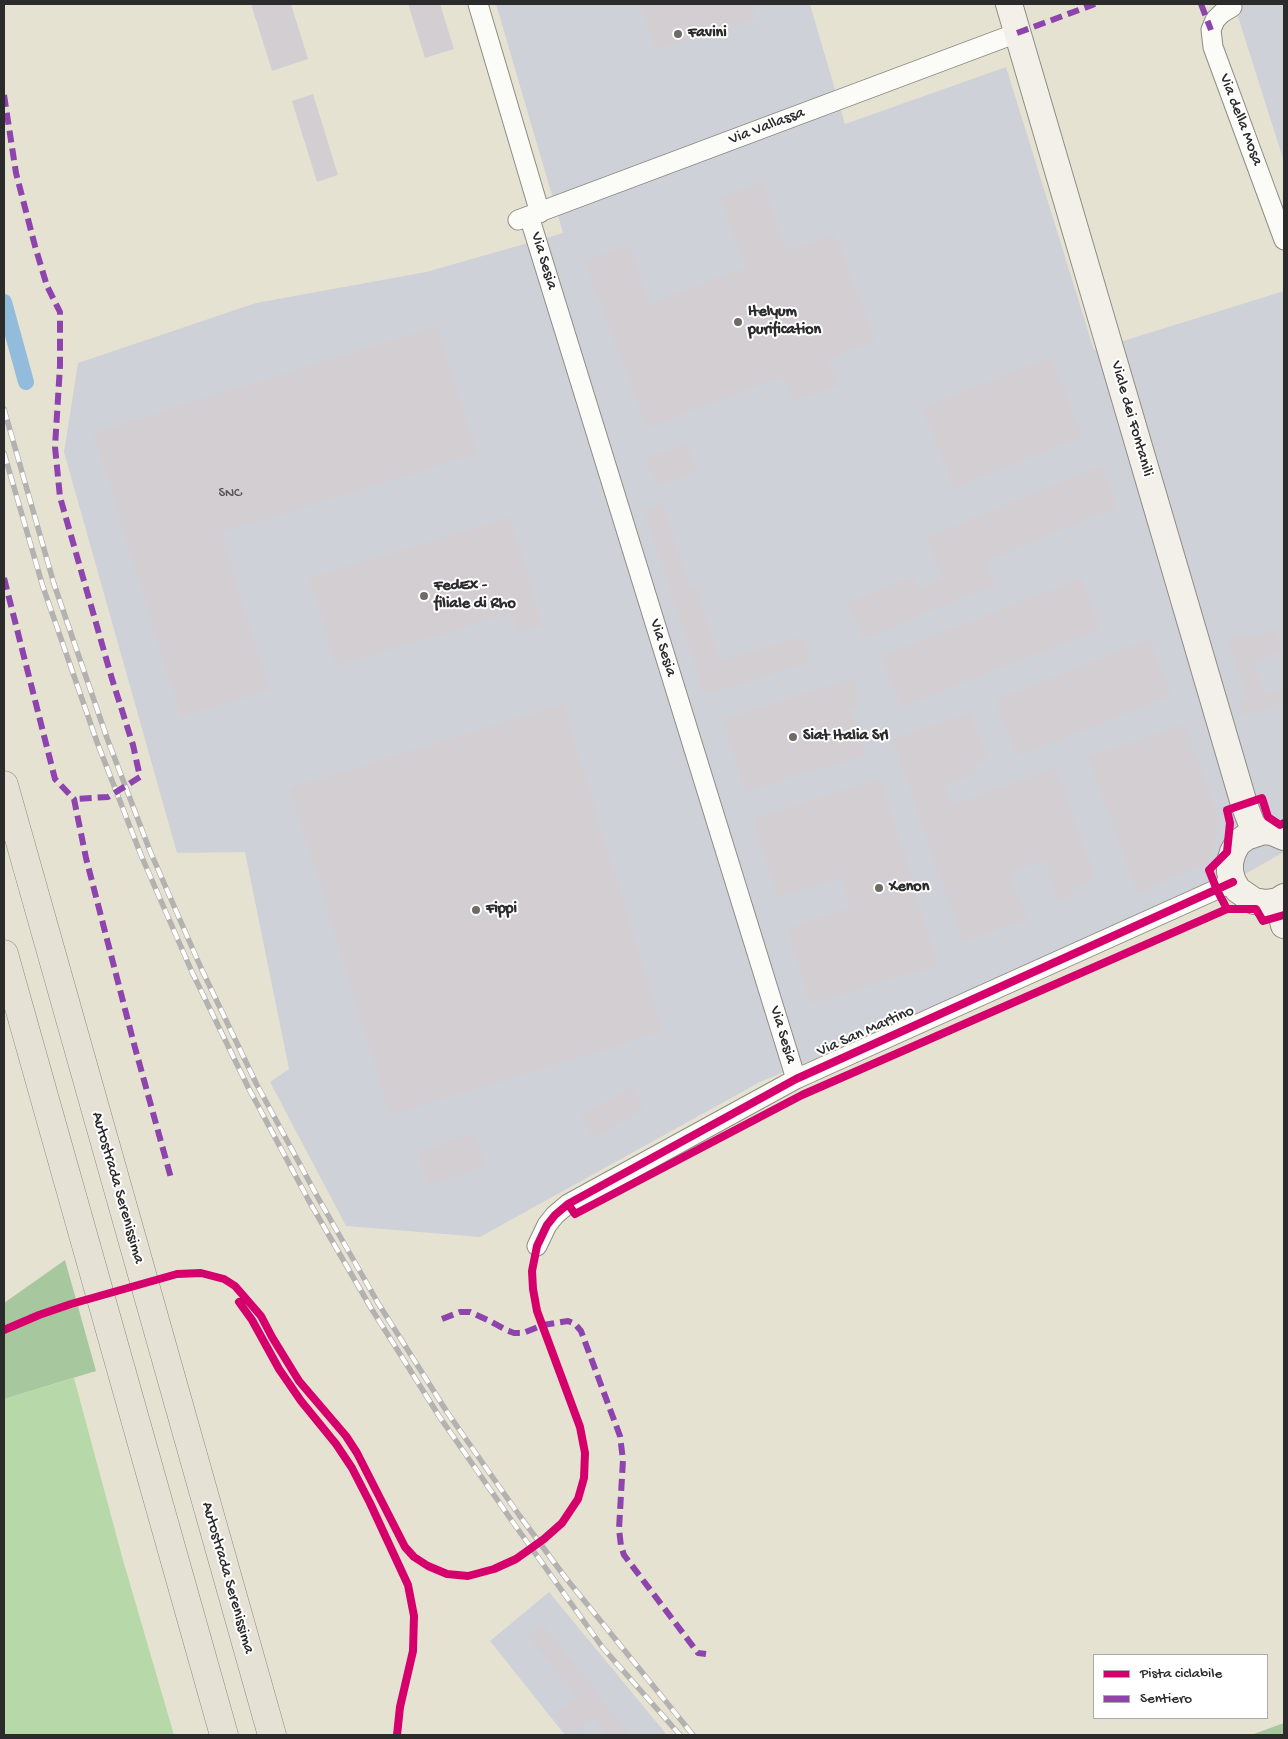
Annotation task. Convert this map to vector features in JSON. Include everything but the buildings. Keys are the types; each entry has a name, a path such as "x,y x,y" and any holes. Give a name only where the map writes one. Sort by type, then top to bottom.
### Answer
{"highway":[{"name":"Autostrada Serenissima","path":"4,784 272,1735"},
{"path":"4,954 224,1735"}],"main road":[{"name":"Viale dei Fontanili","path":"1008,4 1241,794 1255,833"},
{"path":"1282,908 1254,901 1238,890 1230,872 1230,862 1233,852 1242,840 1255,833 1272,832 1284,837"}],"street":[{"name":"Via Sesia","path":"478,4 529,217 796,1079"},
{"name":"Via della Mosa","path":"1232,7 1215,20 1211,30 1212,47 1284,240"},
{"name":"Via Vallassa","path":"529,217 1017,34"},
{"name":"Via San Martino","path":"537,1246 547,1225 568,1204 796,1079 1233,882"}],"shaded area":[{"path":"496,4 810,4 845,124 1006,67 1094,350 1284,291 1284,852 1217,890 760,1082 480,1237 346,1226 270,1082 289,1069 245,852 177,853 64,452 78,363 256,303 426,272 563,233"},
{"path":"1234,4 1284,4 1284,162"},
{"path":"549,1592 667,1735 565,1735 490,1641"}],"green space":[{"path":"65,1260 96,1371 4,1399 4,1303"},
{"path":"74,1378 123,1560 174,1735 4,1735 4,1399"},
{"path":"1284,1723 1284,1735 1251,1735"}],"waterway":[{"path":"4,302 26,382"}],"railway":[{"path":"4,409 54,584 107,738 150,851 201,968 256,1083 378,1303 447,1412 565,1577 693,1735"},
{"path":"4,453 43,587 97,742 141,855 192,972 248,1087 309,1201 371,1308 439,1416 603,1648 680,1735"}],"marked path":[{"path":"1017,33 1095,4"},
{"path":"1201,4 1211,30"},
{"path":"4,95 16,173 47,286 60,312 60,366 55,447 60,497 112,679 133,745 140,777 108,797 74,799"},
{"path":"4,578 55,779 74,799 86,858 171,1178"},
{"path":"442,1319 460,1312 470,1312 514,1333 523,1333 543,1325 568,1321 575,1324 581,1331 620,1436 623,1460 619,1529 624,1555 698,1653 706,1654"}],"cycle path":[{"path":"1227,909 1209,870 1227,852 1230,823 1227,810 1262,798 1268,817 1280,825 1284,823"},
{"path":"4,1330 71,1304 177,1274 201,1273 224,1279 235,1286 261,1316 299,1381 346,1436 357,1453 405,1547 414,1557 428,1566 447,1574 468,1576 494,1569 516,1559 544,1539 562,1523 578,1499 584,1478 585,1453 580,1427 537,1311 533,1289 532,1271 537,1246 547,1225 555,1215 568,1204 796,1079 1233,882"},
{"path":"568,1204 575,1214 802,1095 1227,909 1256,909 1263,921 1284,915"},
{"path":"239,1302 252,1320 279,1369 352,1468 408,1585 414,1616 413,1651 400,1707 397,1735"}],"place":[{"name":"Favini","path":"678,34"},
{"name":"Itelyum purification","path":"738,322"},
{"name":"FedEx - filiale di Rho","path":"424,596"},
{"name":"Siat Italia Srl","path":"793,737"},
{"name":"Xenon","path":"879,888"},
{"name":"Fippi","path":"476,910"}]}
